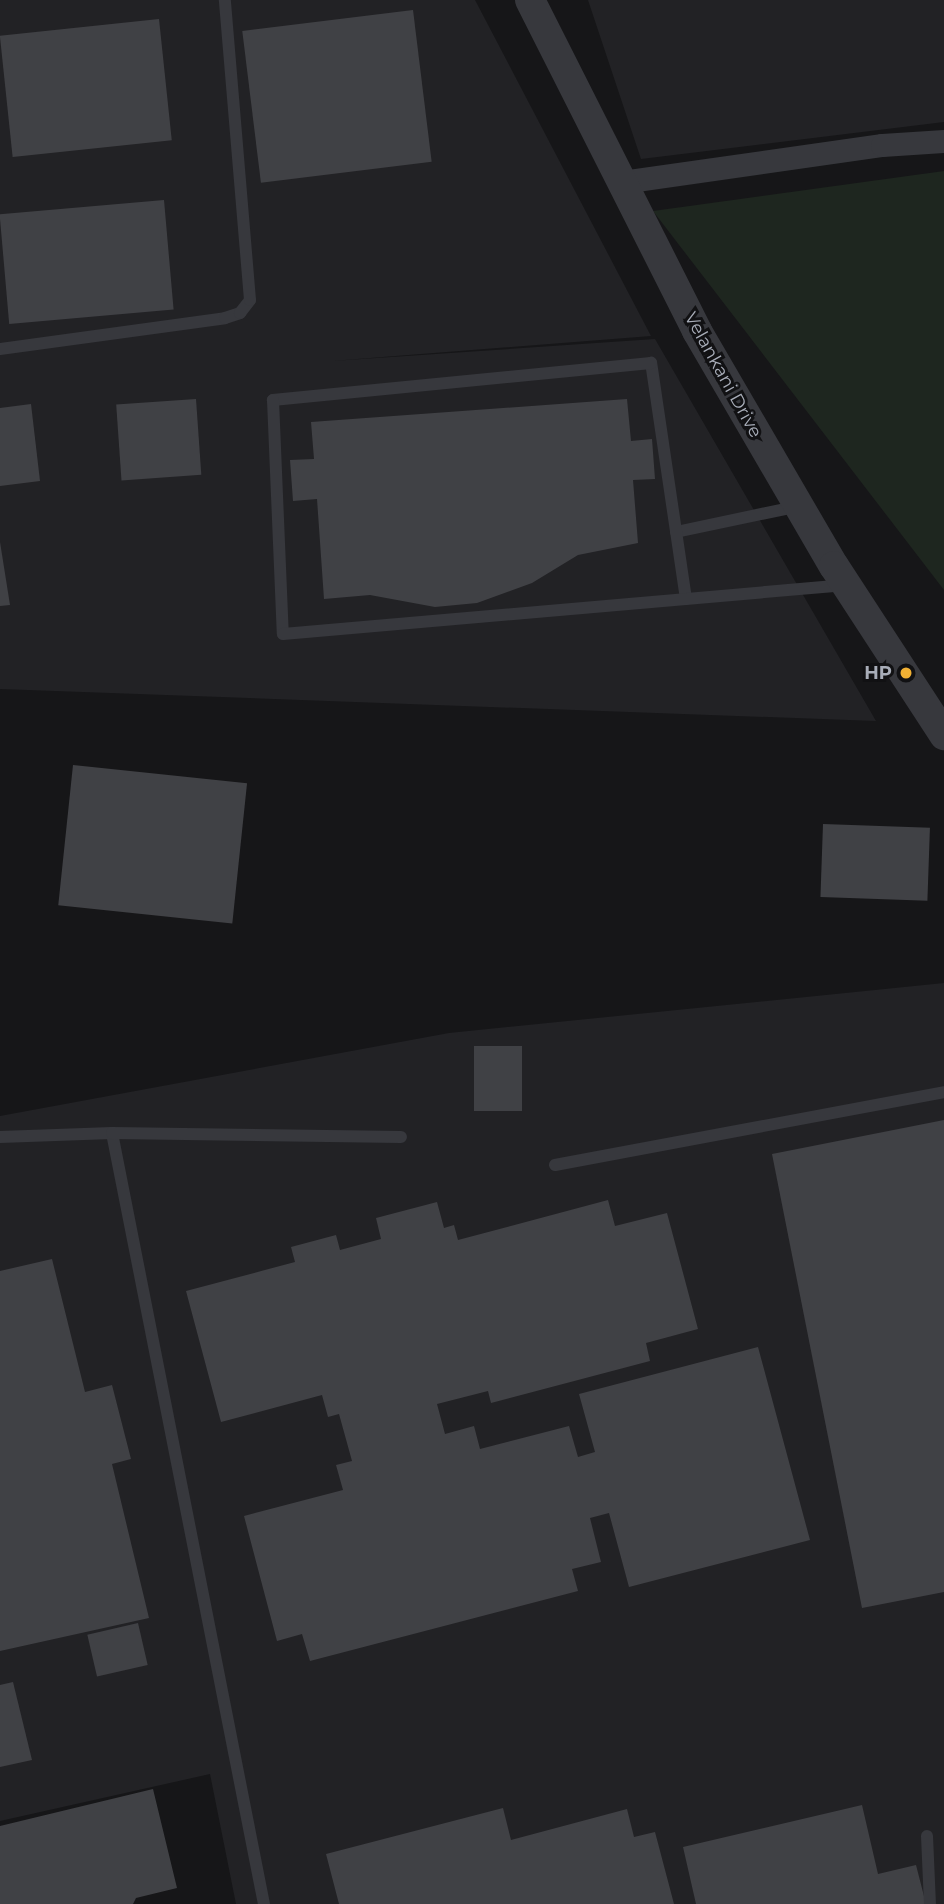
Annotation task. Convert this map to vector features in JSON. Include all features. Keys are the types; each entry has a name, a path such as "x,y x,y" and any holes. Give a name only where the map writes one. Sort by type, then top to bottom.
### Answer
{"street":[{"name":"Velankani Drive","path":"530,0 698,331 847,585 944,735"},
{"path":"622,182 882,145 944,141"}],"lane":[{"path":"0,349 225,318 240,313 250,300 228,0"},
{"path":"686,599 651,363 273,400 283,634 686,599 847,585"},
{"path":"676,532 799,506"},
{"path":"555,1166 944,1092"},
{"path":"0,1136 112,1133 401,1137"},
{"path":"112,1133 264,1904"},
{"path":"927,1836 930,1904"}],"shaded area":[{"path":"0,0 475,0 651,336 332,361 655,339 876,721 0,689"},
{"path":"588,0 944,0 944,122 641,159"},
{"path":"944,171 944,590 653,211"},
{"path":"944,983 944,1904 236,1904 210,1774 0,1821 0,1116 449,1033"}],"building":[{"path":"413,10 432,162 261,183 242,31"},
{"path":"159,19 172,140 13,157 0,36"},
{"path":"164,200 174,310 9,324 0,214"},
{"path":"196,399 201,475 121,480 116,405"},
{"path":"627,399 631,441 652,439 655,479 633,480 638,543 578,555 532,583 477,603 435,607 370,595 324,599 317,499 293,501 290,460 314,459 311,422"},
{"path":"31,404 40,481 0,486 0,408"},
{"path":"0,542 10,605 0,606"},
{"path":"73,765 247,783 232,924 58,905"},
{"path":"823,824 930,828 927,901 820,897"},
{"path":"474,1046 522,1046 522,1111 474,1111"},
{"path":"944,1120 944,1592 862,1608 772,1154"},
{"path":"608,1200 615,1226 667,1213 698,1329 646,1343 650,1361 491,1403 488,1391 437,1404 445,1434 474,1426 480,1449 569,1426 578,1457 595,1452 579,1394 758,1347 810,1540 629,1587 609,1513 590,1518 601,1562 572,1569 578,1591 310,1661 302,1634 277,1641 244,1516 343,1490 336,1465 352,1461 339,1414 328,1417 322,1395 221,1422 186,1291 295,1262 291,1247 336,1235 340,1250 381,1239 376,1218 437,1202 444,1228 454,1225 458,1240"},
{"path":"52,1259 85,1392 112,1385 131,1459 112,1464 149,1618 0,1651 0,1271"},
{"path":"138,1623 148,1665 97,1677 87,1635"},
{"path":"13,1682 32,1760 0,1767 0,1685"},
{"path":"153,1789 177,1888 136,1898 133,1904 0,1904 0,1826"},
{"path":"862,1805 878,1874 916,1865 926,1904 696,1904 683,1847"},
{"path":"503,1808 511,1840 627,1809 634,1837 655,1832 674,1904 339,1904 326,1854"}],"place":[{"name":"HP","path":"906,673"}]}
